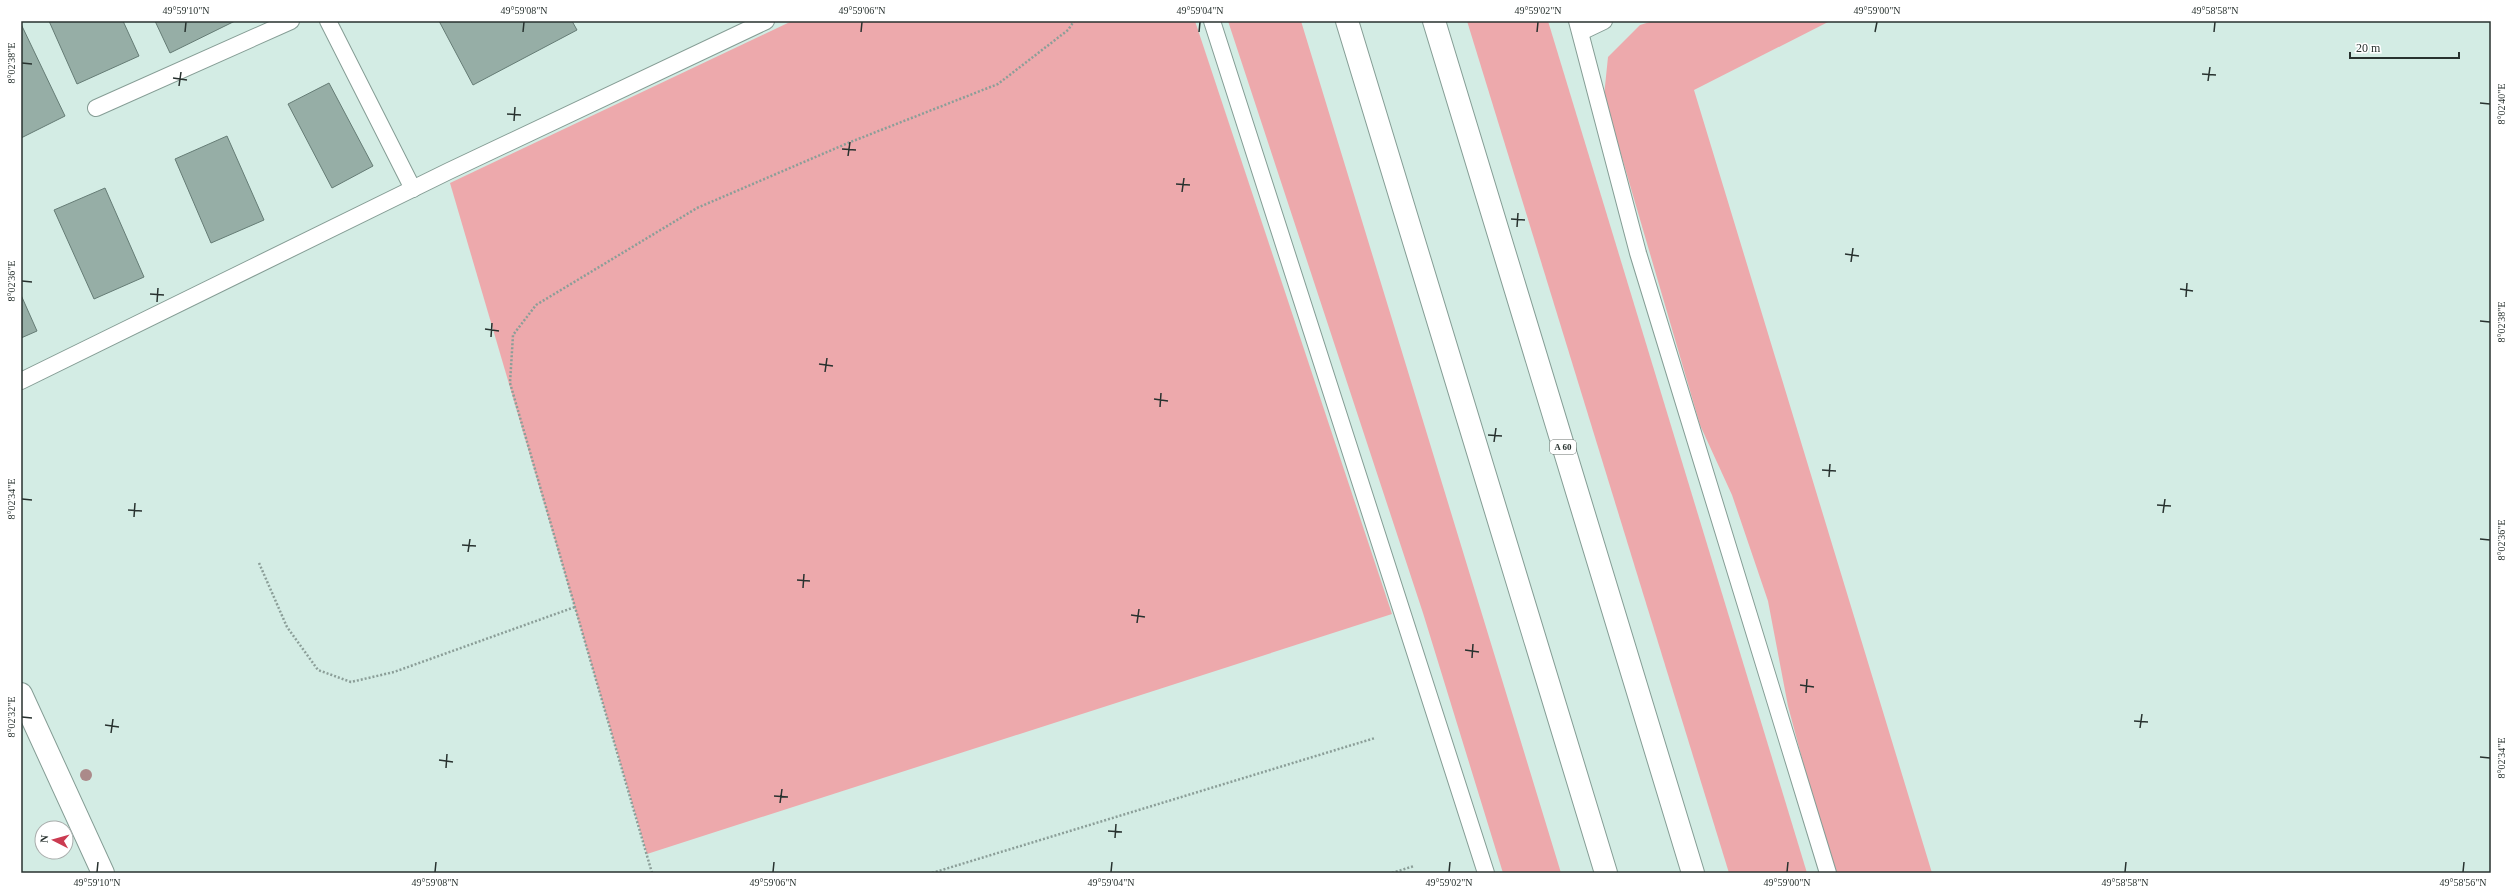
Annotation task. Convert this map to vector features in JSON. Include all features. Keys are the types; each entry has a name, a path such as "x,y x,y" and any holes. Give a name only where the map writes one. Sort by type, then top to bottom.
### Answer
{"main road":[{"path":"1347,21 1606,873"},
{"name":"A 60","path":"1434,21 1693,873"},
{"path":"21,694 103,873"}],"lane":[{"path":"96,108 291,21"},
{"path":"328,21 413,189"},
{"path":"21,381 413,189 766,21"},
{"path":"1212,21 1486,873"},
{"path":"1604,21 1579,27 1638,253 1828,873"}],"path":[{"path":"652,873 510,383 513,335 536,305 697,208 848,143 998,84 1068,30 1074,21"},
{"path":"259,563 287,627 318,670 351,682 394,672 575,607"},
{"path":"932,873 1375,738"},
{"path":"1392,873 1414,866"}],"shaded area":[{"path":"792,21 1195,21 1392,614 647,854 450,183"},
{"path":"1228,21 1301,21 1561,873 1503,873 1423,613"},
{"path":"1467,21 1548,21 1807,873 1729,873"},
{"path":"1653,21 1830,21 1694,90 1932,873 1836,873 1812,796 1788,706 1768,601 1732,495 1700,425 1604,96 1608,57 1640,25"}],"building":[{"path":"49,21 123,21 139,56 77,84"},
{"path":"155,21 235,21 170,53"},
{"path":"439,21 572,21 577,30 473,85"},
{"path":"21,24 65,116 21,138"},
{"path":"329,83 373,166 332,188 288,104"},
{"path":"227,136 264,220 211,243 175,159"},
{"path":"105,188 144,277 94,299 54,210"},
{"path":"21,295 37,331 21,338"}]}
